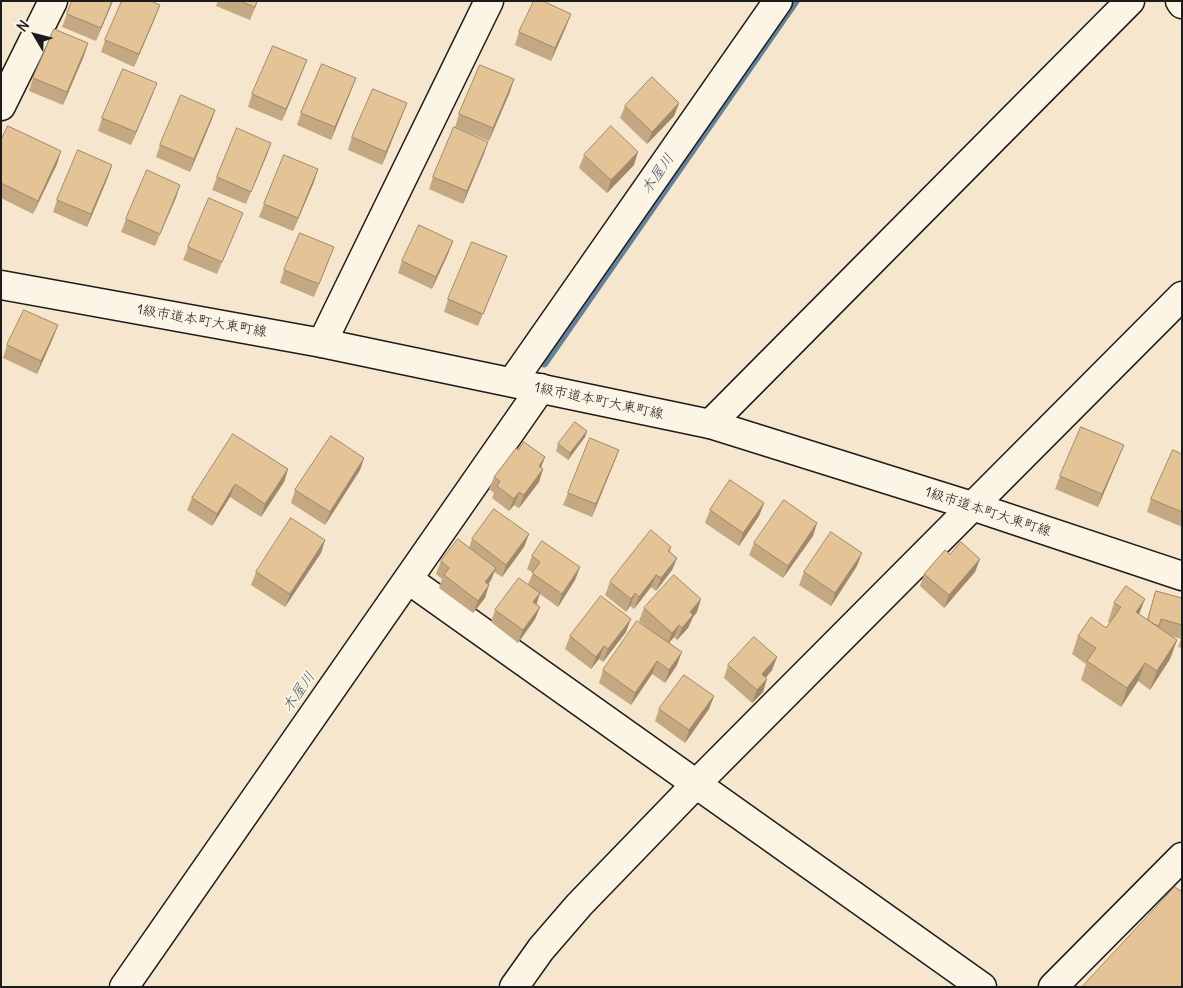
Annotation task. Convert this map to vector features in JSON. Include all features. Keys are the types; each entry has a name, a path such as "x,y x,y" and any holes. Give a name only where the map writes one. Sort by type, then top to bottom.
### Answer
{"street":[{"path":"1,106 53,1"},
{"path":"322,343 489,1"},
{"path":"512,382 778,1"},
{"path":"710,424 1130,1"},
{"name":"1級市道本町大東町線","path":"1,285 322,343 710,424 972,506 1182,576"},
{"path":"514,987 541,949 579,905 697,783 1182,296"},
{"path":"124,987 542,388"},
{"path":"409,580 982,987"},
{"path":"1053,987 1181,859"}],"building":[{"path":"72,1 112,1 101,28 67,14"},
{"path":"122,1 151,1 160,5 139,54 105,40"},
{"path":"241,1 257,1 255,7"},
{"path":"534,1 543,1 571,14 555,48 519,32"},
{"path":"54,29 88,43 67,92 33,78"},
{"path":"273,46 307,60 286,109 252,94"},
{"path":"322,64 356,78 335,127 301,113"},
{"path":"480,65 514,79 493,128 459,114"},
{"path":"123,69 157,83 136,132 102,118"},
{"path":"652,77 679,103 652,132 625,106"},
{"path":"373,89 407,103 386,152 352,137"},
{"path":"181,95 215,110 194,159 160,145"},
{"path":"8,126 61,151 38,201 1,183 1,140"},
{"path":"611,126 638,152 611,180 584,155"},
{"path":"454,127 488,142 467,191 433,177"},
{"path":"237,128 271,143 251,192 217,177"},
{"path":"78,150 112,165 91,214 57,200"},
{"path":"284,155 318,169 298,218 264,204"},
{"path":"147,170 180,185 160,234 126,219"},
{"path":"209,198 243,213 222,262 188,247"},
{"path":"419,225 453,241 436,277 402,261"},
{"path":"300,233 334,247 319,284 284,270"},
{"path":"472,242 507,256 483,314 448,299"},
{"path":"24,310 58,325 41,361 7,345"},
{"path":"575,422 587,431 570,453 558,444"},
{"path":"1081,427 1124,445 1102,494 1060,476"},
{"path":"233,434 288,469 265,504 235,484 217,514 192,498"},
{"path":"331,436 364,458 330,512 295,490"},
{"path":"590,438 619,450 596,504 568,493"},
{"path":"524,442 545,457 539,466 543,469 524,495 519,492 514,499 497,486 500,481 494,477 516,448 518,450"},
{"path":"1173,450 1182,454 1182,512 1151,499"},
{"path":"730,480 764,503 743,533 710,510"},
{"path":"784,500 817,523 788,566 754,543"},
{"path":"494,509 529,534 506,565 472,539"},
{"path":"291,518 325,540 290,594 256,572"},
{"path":"651,530 671,547 668,551 677,558 661,578 656,575 639,597 635,593 631,599 610,582"},
{"path":"831,532 862,553 835,593 804,572"},
{"path":"458,539 496,568 485,582 489,585 478,601 444,575 449,568 441,561"},
{"path":"542,541 580,567 562,594 532,573 540,562 532,556"},
{"path":"961,542 980,559 949,595 924,574 945,550 950,554"},
{"path":"674,575 701,599 690,612 693,615 682,628 679,625 672,633 644,608"},
{"path":"519,578 540,593 533,602 540,607 523,630 495,610"},
{"path":"1126,586 1145,599 1136,612 1177,640 1157,671 1145,663 1127,688 1087,661 1096,648 1078,636 1091,617 1106,628 1121,607 1114,603"},
{"path":"1156,591 1182,598 1182,625 1161,619 1159,626 1148,620"},
{"path":"601,596 631,619 608,649 604,646 596,657 570,636"},
{"path":"637,621 682,652 669,670 657,661 635,693 603,670"},
{"path":"754,637 777,657 762,674 767,679 757,690 728,665"},
{"path":"684,675 714,696 689,730 659,709"},
{"path":"1175,887 1182,892 1182,987 1082,987"}],"waterway":[{"name":"木屋川","path":"544,363 795,1"}]}
